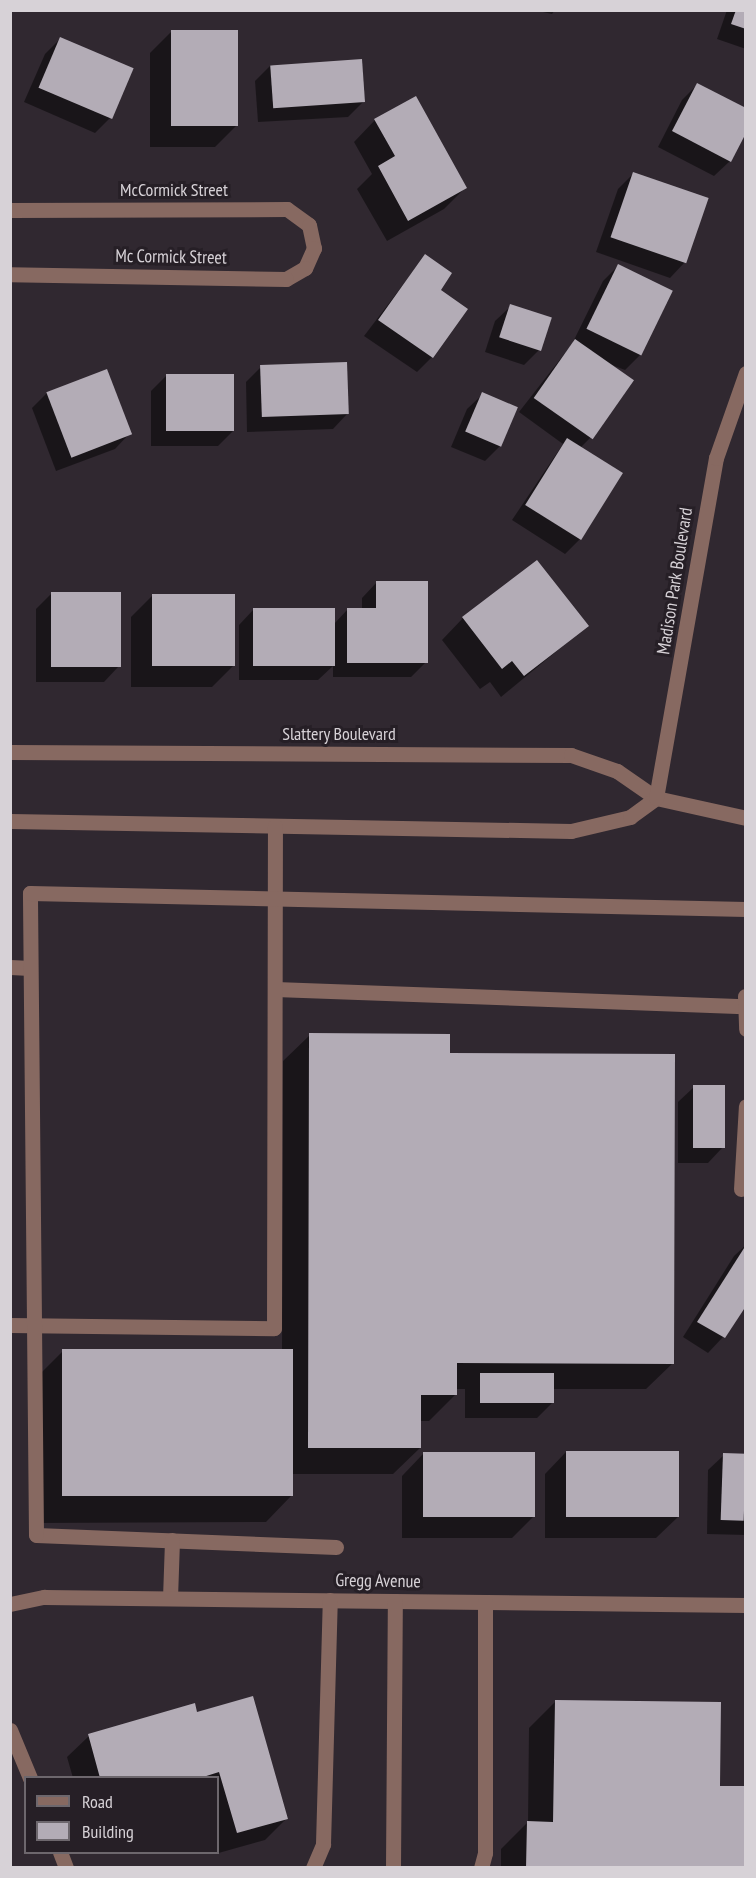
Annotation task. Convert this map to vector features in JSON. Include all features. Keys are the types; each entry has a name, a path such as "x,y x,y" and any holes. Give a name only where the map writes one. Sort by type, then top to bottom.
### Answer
{"street":[{"name":"McCormick Street","path":"10,210 287,209 309,225 314,248"},
{"name":"Mc Cormick Street","path":"10,274 286,279 305,268 314,248"},
{"name":"Madison Park Boulevard","path":"656,798 716,458 746,373"},
{"name":"Slattery Boulevard","path":"10,752 571,755 617,771 656,798 746,818"},
{"path":"10,821 571,831 630,817 656,798"},
{"path":"10,1325 274,1328 275,826"},
{"path":"336,1547 36,1535 30,893 746,909"},
{"path":"10,968 30,968"},
{"path":"275,989 745,1001 746,1029"},
{"path":"741,1189 746,1106"},
{"path":"170,1598 172,1540"},
{"name":"Gregg Avenue","path":"10,1604 44,1597 746,1605"},
{"path":"313,1868 323,1844 330,1600"},
{"path":"393,1868 395,1601"},
{"path":"481,1868 485,1853 485,1602"},
{"path":"10,1730 29,1776"}],"building":[{"path":"736,10 746,10 746,29 731,24"},
{"path":"171,30 238,30 238,126 171,126"},
{"path":"60,37 134,68 112,119 39,88"},
{"path":"362,59 365,102 273,108 270,65"},
{"path":"697,83 746,108 746,133 731,162 672,131"},
{"path":"416,96 467,188 408,221 378,166 395,156 374,119"},
{"path":"633,172 709,198 686,263 611,237"},
{"path":"425,254 452,273 441,290 468,309 433,358 378,320"},
{"path":"618,264 673,291 641,355 586,329"},
{"path":"510,304 552,318 541,351 499,337"},
{"path":"575,339 634,380 593,439 534,398"},
{"path":"347,362 349,414 262,417 260,365"},
{"path":"107,369 132,434 71,458 46,392"},
{"path":"166,374 234,374 234,431 166,431"},
{"path":"482,392 518,407 501,447 465,432"},
{"path":"567,438 623,473 581,540 525,505"},
{"path":"537,560 589,626 524,676 512,661 502,669 462,617"},
{"path":"376,581 428,581 428,663 347,663 347,608 376,608"},
{"path":"51,592 121,592 121,667 51,667"},
{"path":"152,594 235,594 235,666 152,666"},
{"path":"253,608 335,608 335,666 253,666"},
{"path":"309,1033 450,1034 450,1053 675,1054 674,1364 457,1363 457,1395 421,1395 421,1448 308,1448"},
{"path":"693,1085 725,1085 725,1148 693,1148"},
{"path":"746,1245 746,1306 725,1338 697,1322"},
{"path":"62,1349 293,1349 293,1496 62,1496"},
{"path":"480,1373 554,1373 554,1403 480,1403"},
{"path":"566,1451 679,1451 679,1517 566,1517"},
{"path":"423,1452 535,1452 535,1517 423,1517"},
{"path":"723,1453 746,1454 744,1521 721,1520"},
{"path":"253,1696 288,1819 237,1833 219,1772 206,1776 99,1776 88,1734 195,1703 197,1712"},
{"path":"555,1700 721,1702 720,1786 746,1786 746,1868 526,1868 527,1821 553,1822"}]}
